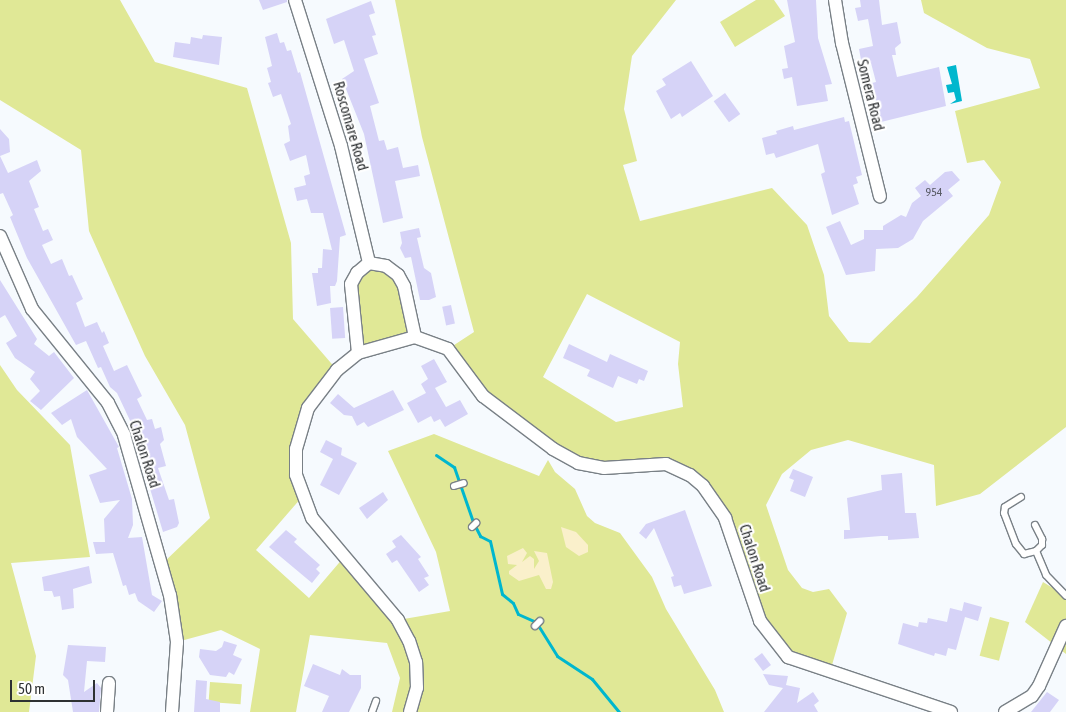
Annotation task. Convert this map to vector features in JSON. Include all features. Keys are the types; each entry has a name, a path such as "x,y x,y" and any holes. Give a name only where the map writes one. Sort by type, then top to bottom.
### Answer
{"street":[{"name":"Roscomare Road","path":"295,0 341,146 369,263"},
{"name":"Somera Road","path":"835,0 842,43 880,196"},
{"name":"Chalon Road","path":"0,236 32,309 108,403 124,435 170,595 177,642 172,712"},
{"path":"358,353 351,284 357,273 369,263 386,266 398,275 404,286 415,338 358,353 320,389 308,408 296,449 296,475 312,518 398,620 409,641 416,662 417,688 410,712"},
{"name":"Chalon Road","path":"415,338 448,349 483,396 578,463 604,468 666,464 690,475 703,486 725,518 760,621 788,657 951,712"},
{"path":"1005,712 1032,696 1039,686 1066,626"},
{"path":"106,712 109,684"}],"lane":[{"path":"1021,496 1005,507 1004,513 1019,550 1028,555 1036,552 1042,539 1035,525"},
{"path":"1036,552 1046,575 1066,596"},
{"path":"372,712 376,701"}],"green space":[{"path":"0,0 120,0 155,62 247,88 291,243 293,319 337,370 300,430 302,497 256,550 309,598 344,557 398,620 450,611 436,552 388,451 434,434 539,476 548,460 555,472 575,489 587,516 595,523 620,533 652,577 666,609 715,690 724,712 392,712 400,678 387,643 310,635 296,712 250,712 260,649 221,630 177,642 162,564 210,518 185,425 145,356 89,231 81,150 0,100"},
{"path":"395,0 676,0 632,56 624,109 637,161 623,165 640,221 772,188 807,225 824,275 829,316 849,342 870,343 917,297 989,215 1001,182 984,160 967,163 955,111 1040,88 1030,59 987,48 924,13 921,0 1066,0 1066,427 980,494 936,506 934,465 848,440 811,450 782,474 766,505 788,570 802,588 813,592 829,589 847,613 830,672 777,646 725,518 681,469 589,467 497,407 448,349 474,332 422,137","holes":["587,294 680,342 678,364 683,407 616,422 543,377"]},
{"path":"756,0 774,0 785,16 735,47 720,22"},
{"path":"369,263 398,275 415,337 358,353 357,273"},
{"path":"0,365 17,390 70,445 90,557 11,563 36,656 29,712 0,712"},
{"path":"1043,582 1066,596 1066,654 1025,622"},
{"path":"990,617 1009,622 999,661 980,656"},
{"path":"210,682 242,684 241,704 209,702"}],"sand":[{"path":"561,527 576,532 588,545 588,552 579,556 566,547"},
{"path":"523,548 527,553 522,562 530,556 534,559 534,569 539,561 534,551 547,553 553,582 551,589 546,589 539,575 519,581 509,574 509,571 517,565 508,564 507,556"}],"water":[{"path":"956,65 962,101 950,104 956,100 954,92 948,93 946,85 952,84 947,67"}],"building":[{"path":"259,0 287,0 287,2 263,10"},
{"path":"787,0 816,0 818,38 832,84 825,85 828,101 797,106 792,77 784,79 782,69 788,68 784,46 795,42"},
{"path":"860,0 879,0 882,25 897,22 901,43 895,48 896,55 892,55 897,77 939,67 946,106 881,122 872,83 876,82 871,63 862,65 859,49 873,46 868,19 858,21 855,8 861,7"},
{"path":"371,1 375,13 369,15 376,35 372,36 378,54 364,59 379,103 370,106 379,141 384,140 387,150 398,147 403,168 418,165 420,176 395,181 403,218 383,223 364,134 342,79 354,71 344,40 334,44 326,19"},
{"path":"277,33 280,43 284,42 287,51 291,50 298,73 300,72 346,235 340,237 337,281 335,286 330,286 331,303 317,306 312,273 318,273 318,268 322,268 323,249 332,250 323,213 311,213 307,199 297,201 294,188 306,185 304,176 310,174 306,155 290,161 284,144 290,141 288,126 291,124 281,94 273,97 268,83 271,82 267,68 272,66 265,37"},
{"path":"203,35 222,37 219,65 173,57 175,42 190,44 191,37 202,39"},
{"path":"691,61 713,96 682,117 680,113 671,119 656,91 666,85 662,79"},
{"path":"725,93 740,114 729,122 714,101"},
{"path":"844,117 845,122 849,121 862,175 856,177 858,183 853,185 859,204 832,215 821,174 825,172 818,144 776,158 774,153 766,155 762,138 777,134 776,131 793,126 794,130"},
{"path":"0,129 9,139 10,152 0,156"},
{"path":"0,156 8,173 37,160 41,171 29,181 39,207 34,209 43,231 48,229 53,240 42,245 51,264 62,259 69,276 72,275 83,299 76,303 85,327 97,322 102,333 104,331 109,343 103,346 114,371 127,365 142,396 137,399 147,420 152,419 155,429 161,427 164,440 160,444 166,466 158,468 169,500 174,499 179,523 177,527 163,532 133,432 135,431 117,393 110,387 101,367 98,368 86,341 76,345 27,258 10,217 13,215 3,193 0,194"},
{"path":"952,171 960,180 948,190 953,196 923,221 913,239 898,248 876,249 875,271 846,275 826,227 840,221 851,245 864,239 864,230 883,230 883,226 901,215 906,217 912,203 921,196 915,188 925,180 930,185 945,172"},
{"path":"419,228 421,237 417,238 424,268 431,273 436,297 429,300 420,300 411,257 405,258 400,248 402,243 400,232"},
{"path":"0,280 37,339 34,344 49,356 54,352 74,378 41,410 30,401 40,391 30,379 35,372 15,358 6,343 17,336 5,315 0,318"},
{"path":"451,305 455,324 446,325 442,307"},
{"path":"343,307 345,338 332,339 330,308"},
{"path":"569,344 607,362 610,354 648,371 644,381 639,379 637,384 618,376 613,388 587,376 590,370 563,358"},
{"path":"434,359 447,382 435,388 446,407 460,400 468,414 445,427 440,419 434,422 431,416 418,423 407,403 426,393 421,384 428,379 421,366"},
{"path":"87,390 119,447 117,448 132,499 133,525 128,538 142,537 152,595 162,601 154,612 138,601 135,593 129,595 126,585 123,586 113,553 96,554 93,542 105,542 104,519 120,500 100,503 89,475 107,469 77,437 71,419 62,425 51,413"},
{"path":"393,390 404,410 368,427 364,422 357,426 352,416 344,415 330,403 338,394 354,408"},
{"path":"326,440 342,448 341,455 357,463 339,495 320,485 333,459 320,452"},
{"path":"793,469 813,477 805,497 790,491 794,480 789,478"},
{"path":"902,473 905,513 916,513 919,538 888,540 888,536 881,536 844,539 844,530 850,530 847,498 882,490 881,475"},
{"path":"383,492 388,500 367,519 359,508"},
{"path":"685,510 712,586 684,594 681,585 674,587 671,577 674,576 654,528 646,539 639,533 646,524"},
{"path":"286,530 297,539 294,542 320,565 316,569 320,573 312,583 269,547"},
{"path":"401,535 421,557 418,559 429,576 424,578 429,585 419,592 397,560 392,563 386,554 396,547 392,541"},
{"path":"89,566 92,583 73,589 74,608 62,610 60,596 54,597 52,591 44,591 42,577"},
{"path":"964,602 982,607 978,621 965,617 956,650 948,648 946,656 935,653 934,656 898,644 903,623 918,627 919,622 927,623 928,618 947,622 950,608 962,611"},
{"path":"224,641 237,645 233,655 242,659 234,675 229,672 226,677 210,675 199,657 200,649 216,651 222,647"},
{"path":"68,645 106,647 105,662 87,661 84,692 97,683 101,688 99,712 73,712 68,680 63,675"},
{"path":"762,653 771,665 763,671 754,659"},
{"path":"313,664 340,675 342,669 350,675 361,675 361,688 349,712 322,712 329,696 304,686"},
{"path":"763,674 788,676 786,685 800,688 797,703 813,692 819,701 814,705 818,712 764,712 783,688 769,685"},
{"path":"196,680 207,681 206,699 220,702 220,712 194,712"},
{"path":"1047,692 1059,700 1050,712 1031,712"}],"waterway":[{"path":"436,455 454,467 473,522 480,536 490,541 502,594 513,603 518,614 536,622 557,656 592,679 619,712"}]}
